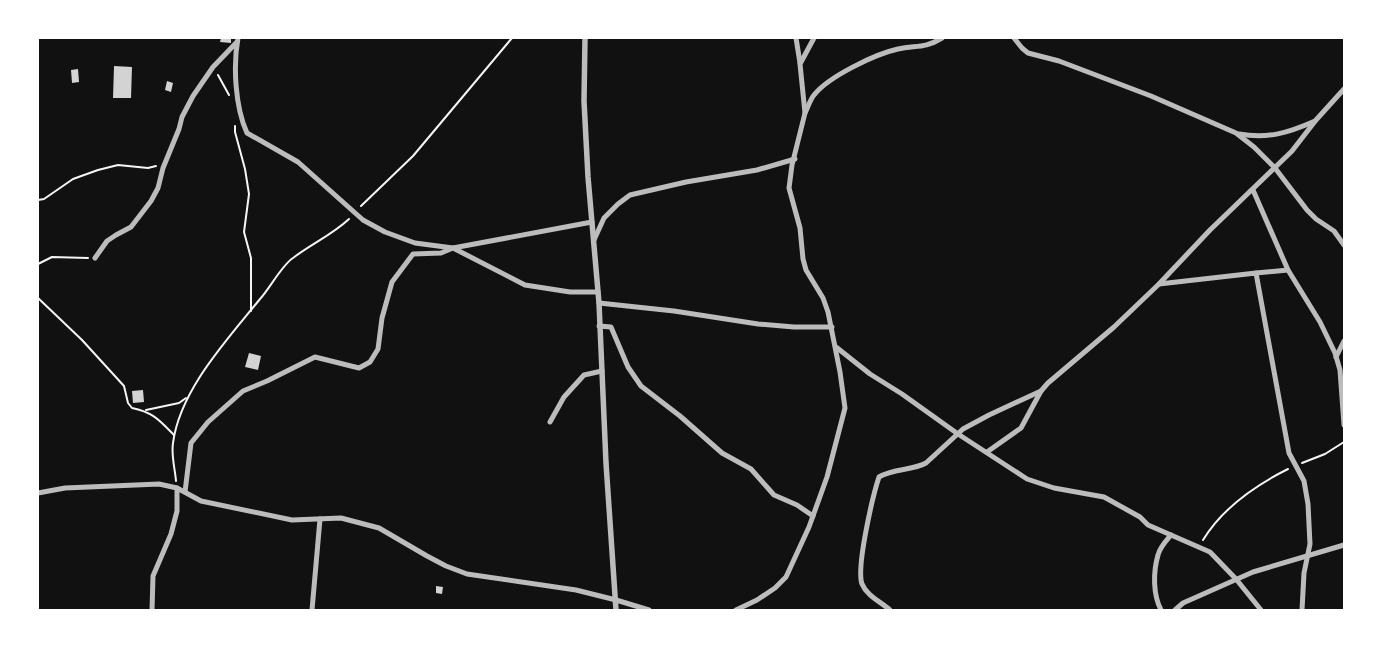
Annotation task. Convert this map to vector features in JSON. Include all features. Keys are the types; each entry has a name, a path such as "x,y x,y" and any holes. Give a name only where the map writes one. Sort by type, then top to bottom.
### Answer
{"street":[{"path":"585,38 584,101 599,303 606,462 616,610"},
{"path":"796,38 805,113"},
{"path":"800,64 814,38"},
{"path":"736,610 757,600 775,588 786,577 813,516 827,477 845,408 832,327 823,298 811,280 803,259 800,228 789,188 792,165 805,113 820,89 862,62 881,53 929,45 942,38"},
{"path":"1014,38 1028,53 1059,62 1151,96 1236,133 1256,137 1274,135 1296,129 1316,120"},
{"path":"238,40 235,76 243,124 247,133 298,162 363,220 415,244 453,248 525,285 570,292 598,292"},
{"path":"95,258 107,242 116,234 132,227 145,210 158,188 166,160 192,96 213,67 238,40"},
{"path":"987,452 1021,428 1041,391 1048,383 1114,327 1159,284 1210,230 1304,138 1316,120 1344,89"},
{"path":"1236,133 1254,147 1275,168 1307,210 1316,220 1334,231 1344,245"},
{"path":"594,240 604,218 630,194 757,170 795,159"},
{"path":"1253,190 1288,270 1320,322 1336,358 1340,370 1344,425"},
{"path":"184,492 191,442 208,422 243,391 315,357 359,368 370,362 378,349 382,318 392,282 413,254 441,253 453,248 592,222"},
{"path":"1159,284 1288,270"},
{"path":"1256,273 1289,453 1304,481 1308,504 1309,554 1304,573 1302,610"},
{"path":"599,303 674,311 758,324 832,327"},
{"path":"599,326 611,327 628,368 641,386 722,452 751,469 774,495 797,505 813,516"},
{"path":"1336,358 1344,341"},
{"path":"836,346 870,374 1027,479 1054,488 1104,497 1140,517 1148,525 1210,552 1261,610"},
{"path":"550,422 564,397 584,375 602,371"},
{"path":"890,610 869,594 862,583 861,562 873,499 880,477 887,472 926,463 958,434 989,415 1041,391"},
{"path":"38,493 65,488 159,484 176,488 201,500 248,512 292,520 341,518 379,528 426,556 467,574 548,585 616,600 649,610"},
{"path":"152,610 153,576 171,534 177,511 176,488"},
{"path":"312,610 320,519"},
{"path":"1161,610 1155,592 1156,567 1158,555 1171,535"},
{"path":"1175,610 1183,603 1253,572 1344,545"}],"path":[{"path":"145,411 180,402 187,396 227,340 291,259 319,242 343,224 413,156 512,38"},
{"path":"213,67 233,102"},
{"path":"236,121 235,132 245,169 249,194 244,232 251,258 251,310"},
{"path":"38,200 44,199 73,179 98,170 118,165 148,168 157,166 166,160"},
{"path":"38,264 52,257 95,258"},
{"path":"38,298 82,340 124,386 128,403 132,408 145,411 156,417 174,435"},
{"path":"176,488 172,445 178,419 187,396"},
{"path":"1199,547 1208,532 1242,497 1276,475 1325,454 1344,442"}],"building":[{"path":"221,38 231,38 231,43 220,42"},
{"path":"114,66 132,67 131,98 113,98"},
{"path":"78,69 79,82 72,83 71,70"},
{"path":"167,81 173,83 171,92 165,90"},
{"path":"249,353 261,356 258,370 245,367"},
{"path":"143,390 144,402 133,403 132,391"},
{"path":"436,586 443,587 442,594 436,593"}]}
